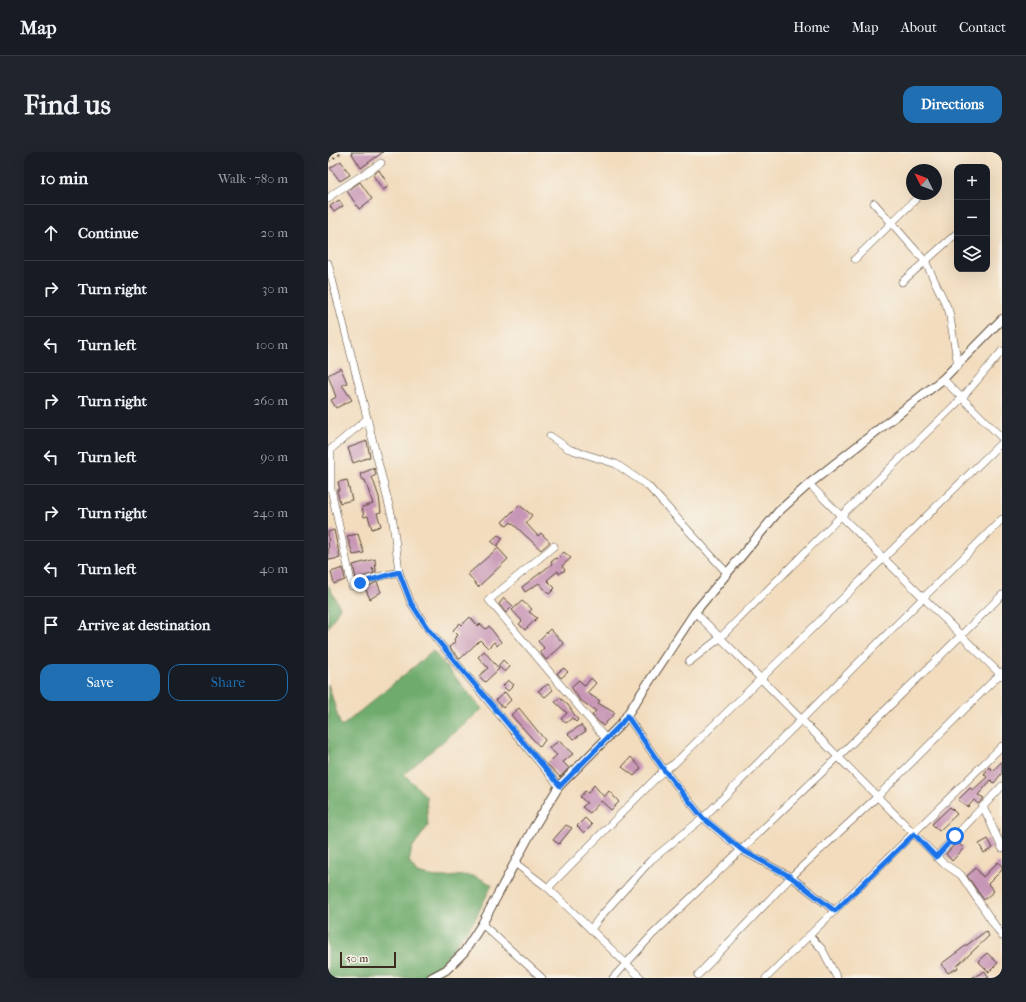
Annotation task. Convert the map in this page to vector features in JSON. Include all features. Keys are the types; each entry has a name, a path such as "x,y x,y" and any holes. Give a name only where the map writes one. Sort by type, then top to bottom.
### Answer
{"street":[{"path":"328,199 333,194 381,163"},
{"path":"855,259 915,200"},
{"path":"874,203 925,261 949,311 958,366"},
{"path":"902,282 954,236"},
{"path":"328,267 393,521 399,572 411,603 428,629 560,786"},
{"path":"431,978 446,970 464,952 482,924 534,827 560,786 627,716 695,612 778,512 809,484 944,380 1002,319"},
{"path":"689,662 720,638 841,516 962,398 1002,351"},
{"path":"944,380 1002,438"},
{"path":"367,419 332,448 331,489 352,586 369,579 399,572"},
{"path":"550,436 569,449 616,464 648,486 727,573"},
{"path":"548,888 664,770 680,758 1002,442"},
{"path":"698,975 791,877 877,797 1001,674 809,484"},
{"path":"592,929 601,916 651,860 703,818 922,597 1002,519"},
{"path":"554,546 489,600 606,739"},
{"path":"613,978 652,935 838,757 1002,595"},
{"path":"695,612 943,864 961,875 1001,931"},
{"path":"627,716 664,770 703,818 742,850 791,877 835,911"},
{"path":"766,978 1002,746"},
{"path":"936,857 1002,786"},
{"path":"983,806 1002,848"},
{"path":"516,863 548,888 641,978"},
{"path":"482,924 542,978"},
{"path":"810,936 822,949 837,978"}],"path":[{"path":"328,162 343,152"}],"green space":[{"path":"328,585 340,607 328,628"},
{"path":"433,651 482,709 404,774 426,796 428,826 412,848 409,862 417,873 438,877 467,875 478,877 492,885 475,919 442,963 423,978 328,978 328,684 341,727"}],"building":[{"path":"351,152 383,152 361,168"},
{"path":"341,161 350,175 340,181 330,168"},
{"path":"379,170 389,186 383,190 373,175"},
{"path":"360,182 372,199 359,209 347,191"},
{"path":"339,200 343,206 334,212 330,206"},
{"path":"341,368 347,383 342,385 352,400 336,408 331,400 336,397 328,375"},
{"path":"367,441 370,457 353,463 348,448"},
{"path":"374,468 376,475 372,477 379,497 381,512 377,513 381,526 372,529 368,516 364,517 362,507 373,504 365,480 363,480 360,474"},
{"path":"347,480 352,500 340,503 337,490 340,490 338,482"},
{"path":"519,505 532,515 526,523 538,536 541,533 550,542 541,550 511,522 507,526 502,522"},
{"path":"334,530 340,558 329,560 328,532"},
{"path":"358,534 364,553 353,555 347,536"},
{"path":"498,535 503,538 497,546 491,541"},
{"path":"498,548 508,559 478,587 468,574"},
{"path":"564,552 571,558 562,566 565,570 559,574 558,571 547,580 555,588 549,594 539,583 525,592 522,587 552,564 551,562 556,558 557,559"},
{"path":"375,559 376,572 372,568 374,573 356,579 353,565"},
{"path":"343,568 345,580 334,584 331,572"},
{"path":"377,582 381,592 370,599 365,588"},
{"path":"504,598 513,606 506,613 499,604"},
{"path":"522,601 532,609 529,612 537,618 525,630 519,624 522,621 512,610"},
{"path":"470,617 478,626 480,624 486,629 489,626 501,642 497,646 494,642 488,648 480,640 460,659 449,647 455,642 454,639 458,635 453,630 460,623 462,625"},
{"path":"550,629 564,644 546,660 540,652 544,648 538,641"},
{"path":"484,651 499,669 485,682 479,676 488,668 478,657"},
{"path":"503,660 510,667 505,672 498,666"},
{"path":"564,668 568,672 561,678 557,673"},
{"path":"591,678 596,683 587,693 600,701 598,703 615,713 603,726 592,715 596,711 580,700 571,687 579,680 585,686"},
{"path":"508,680 514,685 508,691 503,686"},
{"path":"548,684 553,690 545,697 538,691"},
{"path":"505,692 511,700 503,708 496,700"},
{"path":"560,698 568,705 578,720 576,722 572,718 566,723 561,719 567,713 555,702"},
{"path":"519,708 545,740 540,747 511,715"},
{"path":"581,725 586,731 574,739 568,734"},
{"path":"559,741 573,754 563,762 569,768 560,777 547,764 557,755 549,748"},
{"path":"631,757 641,768 634,776 622,767"},
{"path":"1002,761 1002,773 994,783 991,780 978,795 984,798 978,804 974,800 968,807 958,800 970,788 973,790 987,777 984,774 989,767 993,771"},
{"path":"594,785 604,797 609,791 619,802 611,810 601,801 590,813 582,807 587,803 580,797 585,791 588,793"},
{"path":"950,807 957,814 939,831 932,824"},
{"path":"585,818 592,825 584,833 577,826"},
{"path":"566,825 572,828 559,844 553,840"},
{"path":"988,839 993,848 984,853 979,844"},
{"path":"957,842 964,848 952,861 946,854"},
{"path":"998,862 1002,866 1002,870 988,884 994,891 984,900 967,876 976,868 983,877"},
{"path":"986,931 989,936 957,966 958,968 948,973 941,964"},
{"path":"987,953 998,963 989,972 978,961"},
{"path":"985,971 989,978 972,978"}],"route":[{"path":"360,583 369,579 399,572 411,603 428,629 560,786 627,716 664,770 703,818 742,850 791,877 835,911 914,834 936,857 955,836"}]}
